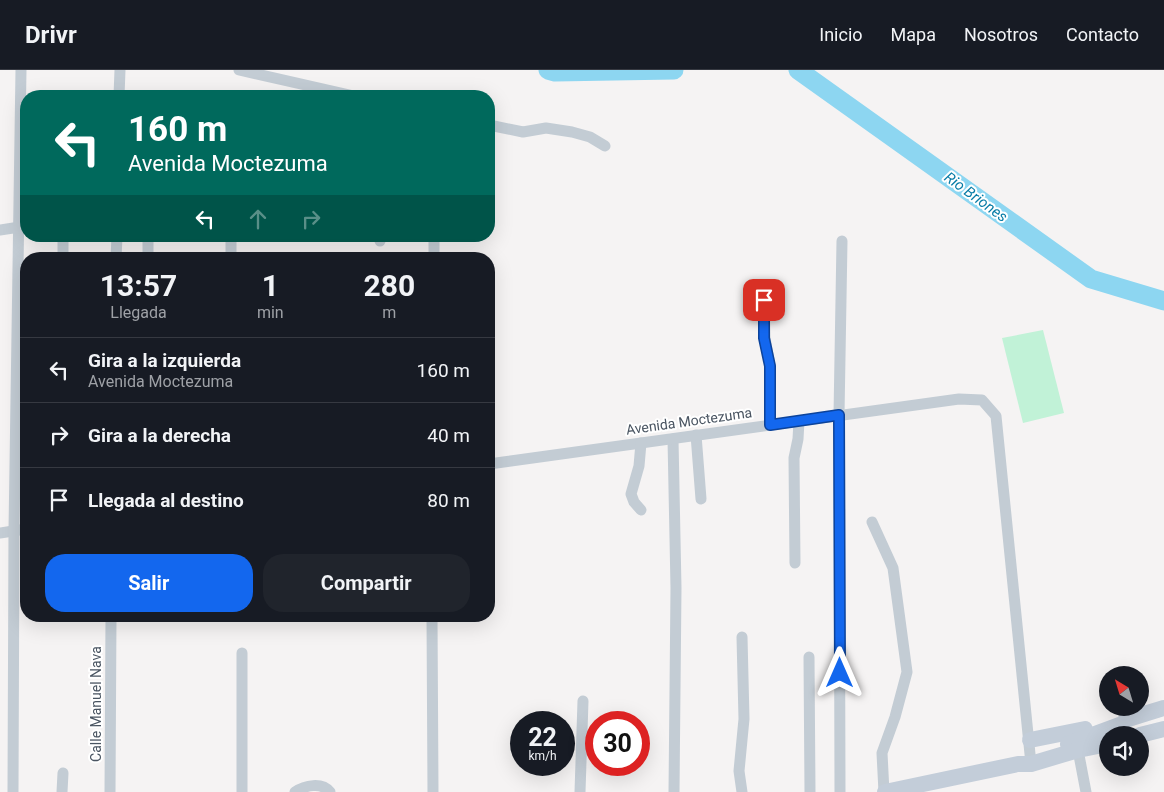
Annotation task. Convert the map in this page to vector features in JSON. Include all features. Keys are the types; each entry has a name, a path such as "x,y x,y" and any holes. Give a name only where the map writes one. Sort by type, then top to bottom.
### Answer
{"main road":[{"path":"1030,740 1128,719 1164,708"},
{"path":"1027,762 1122,724 1128,719"},
{"path":"1149,733 1164,729"},
{"path":"885,792 1099,746"}],"street":[{"path":"21,70 21,90"},
{"path":"119,90 120,70"},
{"path":"239,70 327,90"},
{"path":"495,126 523,132 546,128 572,132 590,137 605,146"},
{"path":"0,230 20,227"},
{"path":"840,792 839,415 842,241"},
{"path":"764,300 764,338 770,366 770,425"},
{"path":"13,792 14,531 20,303"},
{"name":"Avenida Moctezuma","path":"495,463 959,399 982,400 996,416 1030,740"},
{"path":"795,563 794,458 799,421"},
{"path":"696,436 701,499"},
{"path":"673,439 676,588 674,792"},
{"path":"641,443 639,466 631,494 634,502 641,510"},
{"path":"872,522 894,568 906,672 895,717 882,753 885,792"},
{"path":"0,533 20,530"},
{"name":"Calle Manuel Nava","path":"110,792 111,622"},
{"path":"432,622 433,792"},
{"path":"742,637 744,719 739,771 742,792"},
{"path":"242,654 242,792"},
{"path":"809,657 810,792"},
{"path":"580,792 583,701"},
{"path":"1027,762 1030,740"},
{"path":"1078,750 1086,792"},
{"path":"62,792 63,773"},
{"path":"295,792 300,788 312,785 322,786 330,792"}],"green space":[{"path":"1043,330 1064,413 1023,423 1002,338"}],"waterway":[{"name":"Rio Briones","path":"548,70 555,72 674,70"},
{"name":"Rio Briones","path":"798,70 1091,279 1164,301"}],"route":[{"path":"764,300 764,338 770,366 770,425 839,415 840,673"}]}
